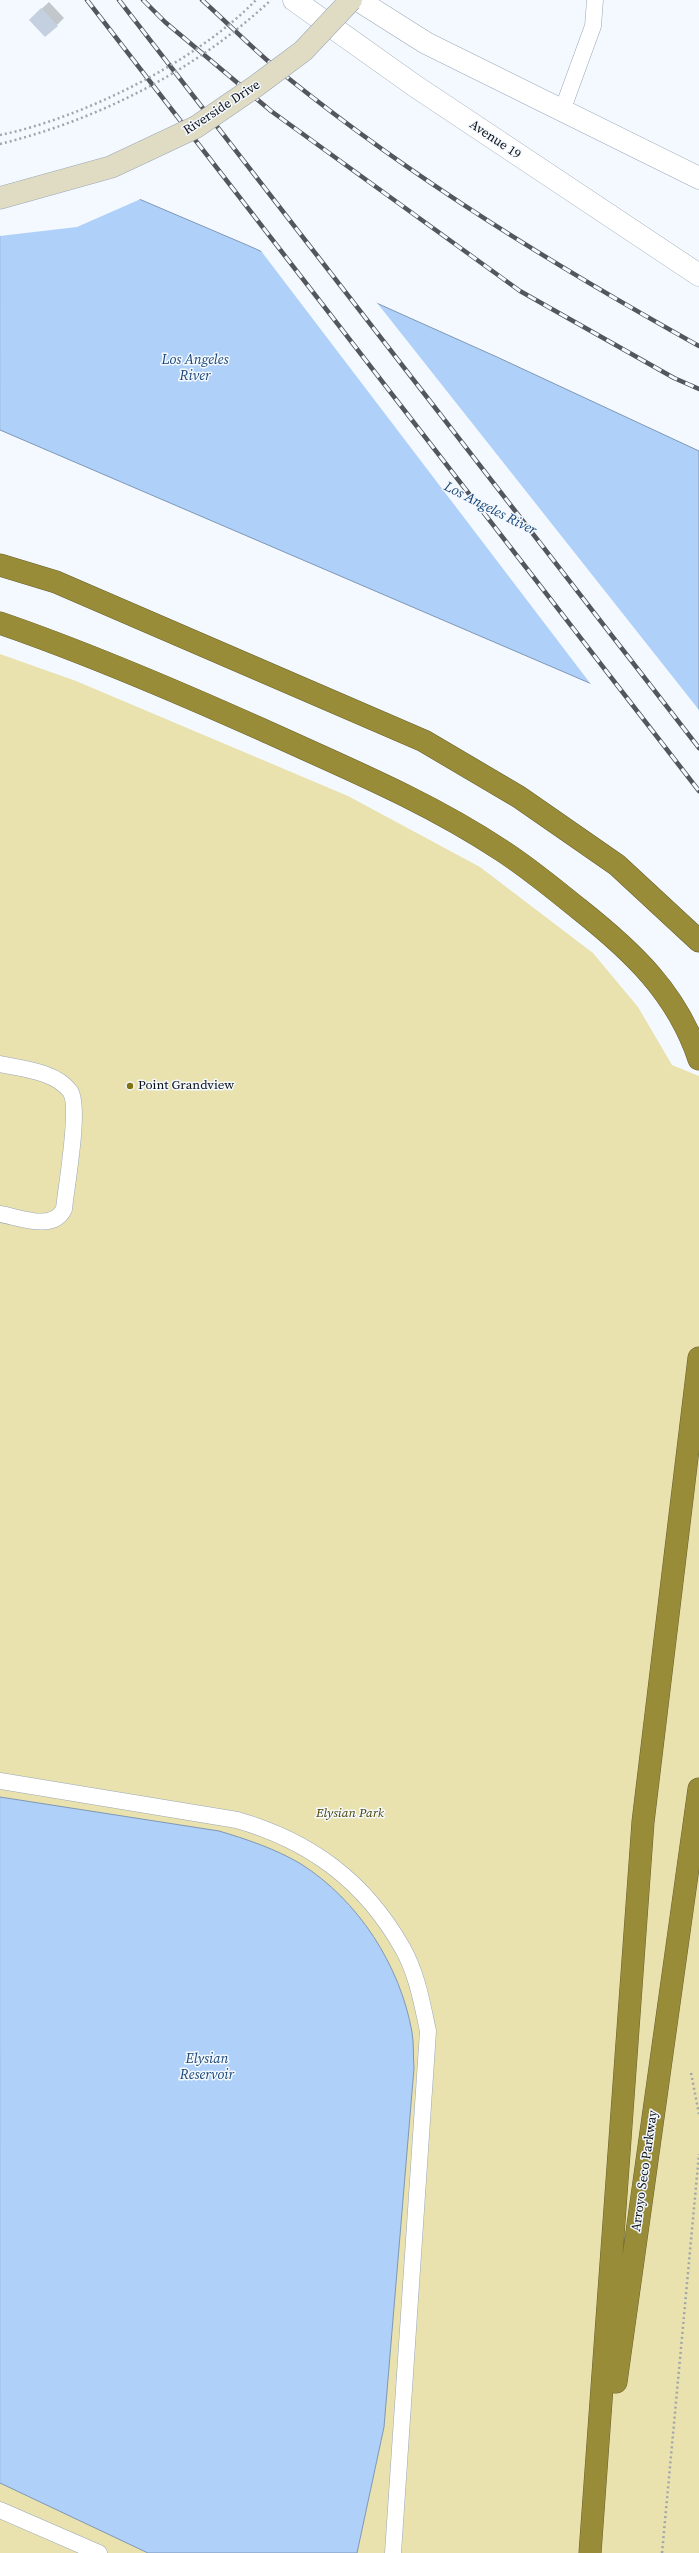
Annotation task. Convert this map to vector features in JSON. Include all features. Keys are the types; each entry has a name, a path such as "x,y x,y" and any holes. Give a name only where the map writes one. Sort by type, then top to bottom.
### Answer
{"highway":[{"path":"0,565 56,582 424,741 519,797 617,865 699,941"},
{"path":"0,623 71,647 141,676 333,762 418,802 501,850 608,932 643,966 674,1003 693,1041 699,1059"},
{"path":"591,2553 643,1822 699,1358"},
{"name":"Arroyo Seco Parkway","path":"591,2553 699,1789"}],"main road":[{"name":"Riverside Drive","path":"0,198 111,166 196,127 303,51 351,0"}],"street":[{"name":"Avenue 19","path":"294,0 415,86 699,275"},
{"path":"358,0 426,43 699,178"}],"lane":[{"path":"562,111 593,26 595,0"},
{"path":"0,1064 40,1072 53,1078 70,1090 76,1107 64,1209 60,1217 52,1221 42,1222 0,1214"},
{"path":"0,1781 237,1820 270,1830 301,1844 330,1862 356,1886 382,1917 404,1950 419,1989 428,2030 393,2553"},
{"path":"0,2510 99,2553"}],"path":[{"path":"0,135 64,114 111,96 150,76 213,35 256,0"},
{"path":"0,144 56,127 108,107 166,77 215,46 271,0"},
{"path":"693,2066 692,2074 699,2114"},
{"path":"662,2553 699,2154"}],"green space":[{"name":"Elysian Park","path":"0,654 76,681 348,796 480,867 593,953 638,1007 672,1065 699,1076 699,2553 0,2553"}],"water":[{"name":"Los Angeles River","path":"0,124 64,167 247,245 497,357 699,451 699,730 0,430"},
{"name":"Elysian Reservoir","path":"0,1797 219,1831 271,1849 301,1864 322,1879 341,1896 358,1915 387,1959 398,1983 406,2007 413,2036 414,2068 384,2427 357,2553 148,2553 0,2483"}],"pier":[{"path":"0,122 65,165 143,198 77,227 0,236"},
{"path":"258,247 374,299 699,710 699,732 593,687"}],"building":[{"path":"41,8 58,26 45,37 29,20"}],"railway":[{"path":"87,0 699,791"},
{"path":"119,0 699,748"},
{"path":"143,0 165,22 271,111 520,291 674,378 699,389"},
{"path":"202,0 255,50 288,78 336,116 436,187 540,253 699,346"}],"place":[{"name":"Point Grandview","path":"130,1086"}]}
